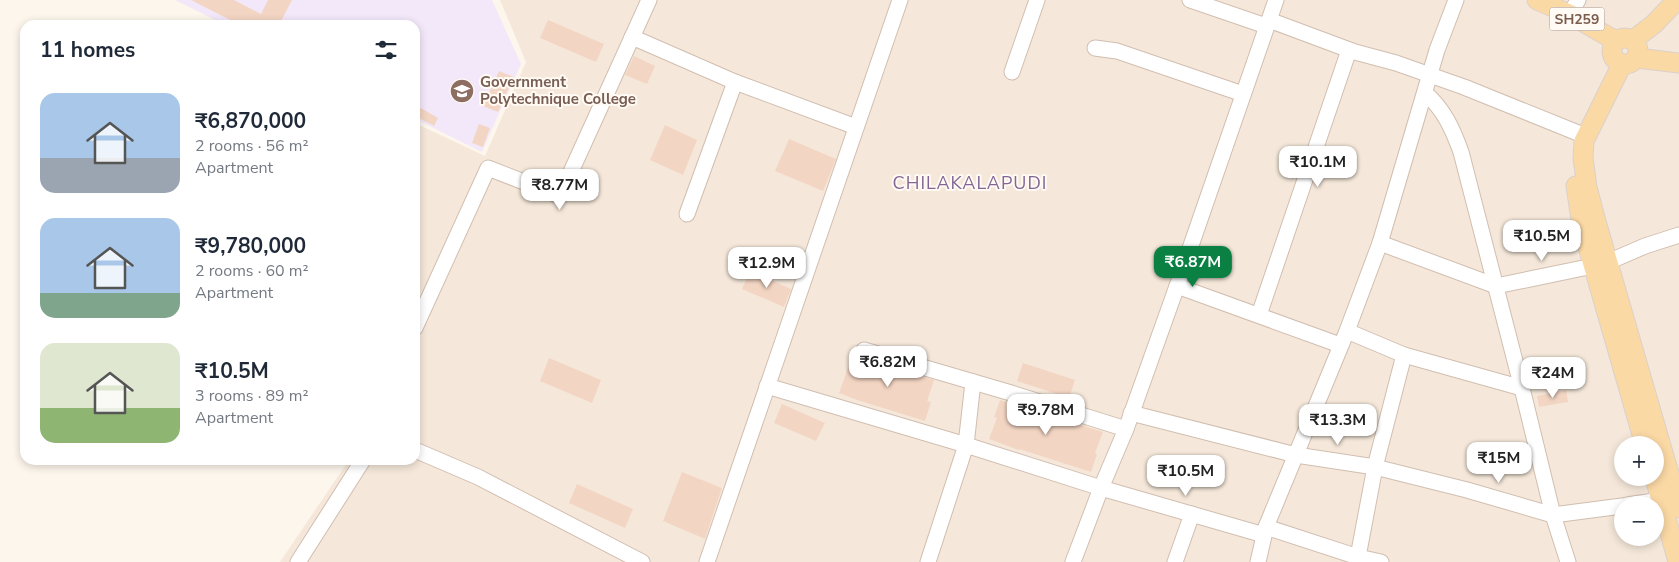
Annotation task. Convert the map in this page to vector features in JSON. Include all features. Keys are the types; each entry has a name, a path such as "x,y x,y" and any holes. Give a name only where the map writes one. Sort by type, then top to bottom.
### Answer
{"main road":[{"name":"SH259","path":"1537,0 1571,15 1627,50"},
{"path":"1677,0 1627,50 1578,132 1571,153 1582,226 1600,264 1679,508"},
{"name":"SH259","path":"1571,2 1627,50"},
{"path":"1627,50 1679,50"},
{"path":"1627,50 1679,62"},
{"path":"1627,50 1584,141 1583,158 1600,264 1643,436"},
{"path":"1664,508 1678,562"}],"street":[{"path":"420,317 488,168 560,196 648,0"},
{"path":"707,562 900,0"},
{"path":"1012,72 1037,0"},
{"path":"1190,0 1430,75 1578,132"},
{"path":"1073,562 1101,488 1126,430 1276,0"},
{"path":"1258,562 1265,531 1347,331 1380,243 1430,75 1456,0"},
{"path":"632,37 735,82 856,127"},
{"path":"1095,48 1117,51 1244,94"},
{"path":"1259,316 1349,50"},
{"path":"687,214 735,82"},
{"path":"1425,94 1436,103 1456,138 1496,286 1553,515 1568,562"},
{"path":"1380,243 1496,286 1600,264 1679,235"},
{"path":"1177,286 1340,345"},
{"path":"1347,331 1404,355 1522,388"},
{"path":"864,350 1126,430"},
{"path":"1357,559 1375,467 1404,355"},
{"path":"928,562 966,445 973,382"},
{"path":"767,386 966,445 1101,488 1192,514 1265,531 1357,559 1381,562"},
{"path":"1131,413 1296,455 1375,467 1553,515 1614,507"},
{"path":"420,452 478,477 642,562"},
{"path":"298,562 360,465"},
{"path":"1175,562 1192,514"}],"shaded area":[{"name":"Government Polytechnique College","path":"175,0 492,0 521,64 482,152 420,121 420,20 215,20"},
{"path":"500,0 1679,0 1679,562 280,562 346,465 420,465 420,125 485,156 526,62"}],"building":[{"path":"191,0 234,0 261,14 268,0 292,0 282,20 230,20"},
{"path":"548,20 604,44 596,62 540,38"},
{"path":"634,56 655,66 647,84 625,75"},
{"path":"499,71 514,77 498,112 483,106"},
{"path":"420,108 438,118 434,126 420,119"},
{"path":"479,124 490,128 483,147 472,143"},
{"path":"665,125 697,140 683,175 650,160"},
{"path":"789,139 836,159 823,191 775,171"},
{"path":"750,271 791,289 784,307 742,289"},
{"path":"853,354 861,359 934,380 927,401 931,402 925,421 839,393"},
{"path":"549,358 601,380 592,403 540,381"},
{"path":"1023,363 1075,380 1069,398 1017,381"},
{"path":"1566,390 1568,402 1539,407 1537,396"},
{"path":"1000,400 1103,432 1095,453 1097,454 1091,472 989,439 997,418 994,417"},
{"path":"782,404 825,423 816,441 774,423"},
{"path":"682,472 722,488 705,539 663,521"},
{"path":"577,484 633,509 625,528 569,503"}],"place":[{"name":"Government Polytechnique College","path":"462,91"}],"district":[{"name":"CHILAKALAPUDI","path":"970,183"}]}
